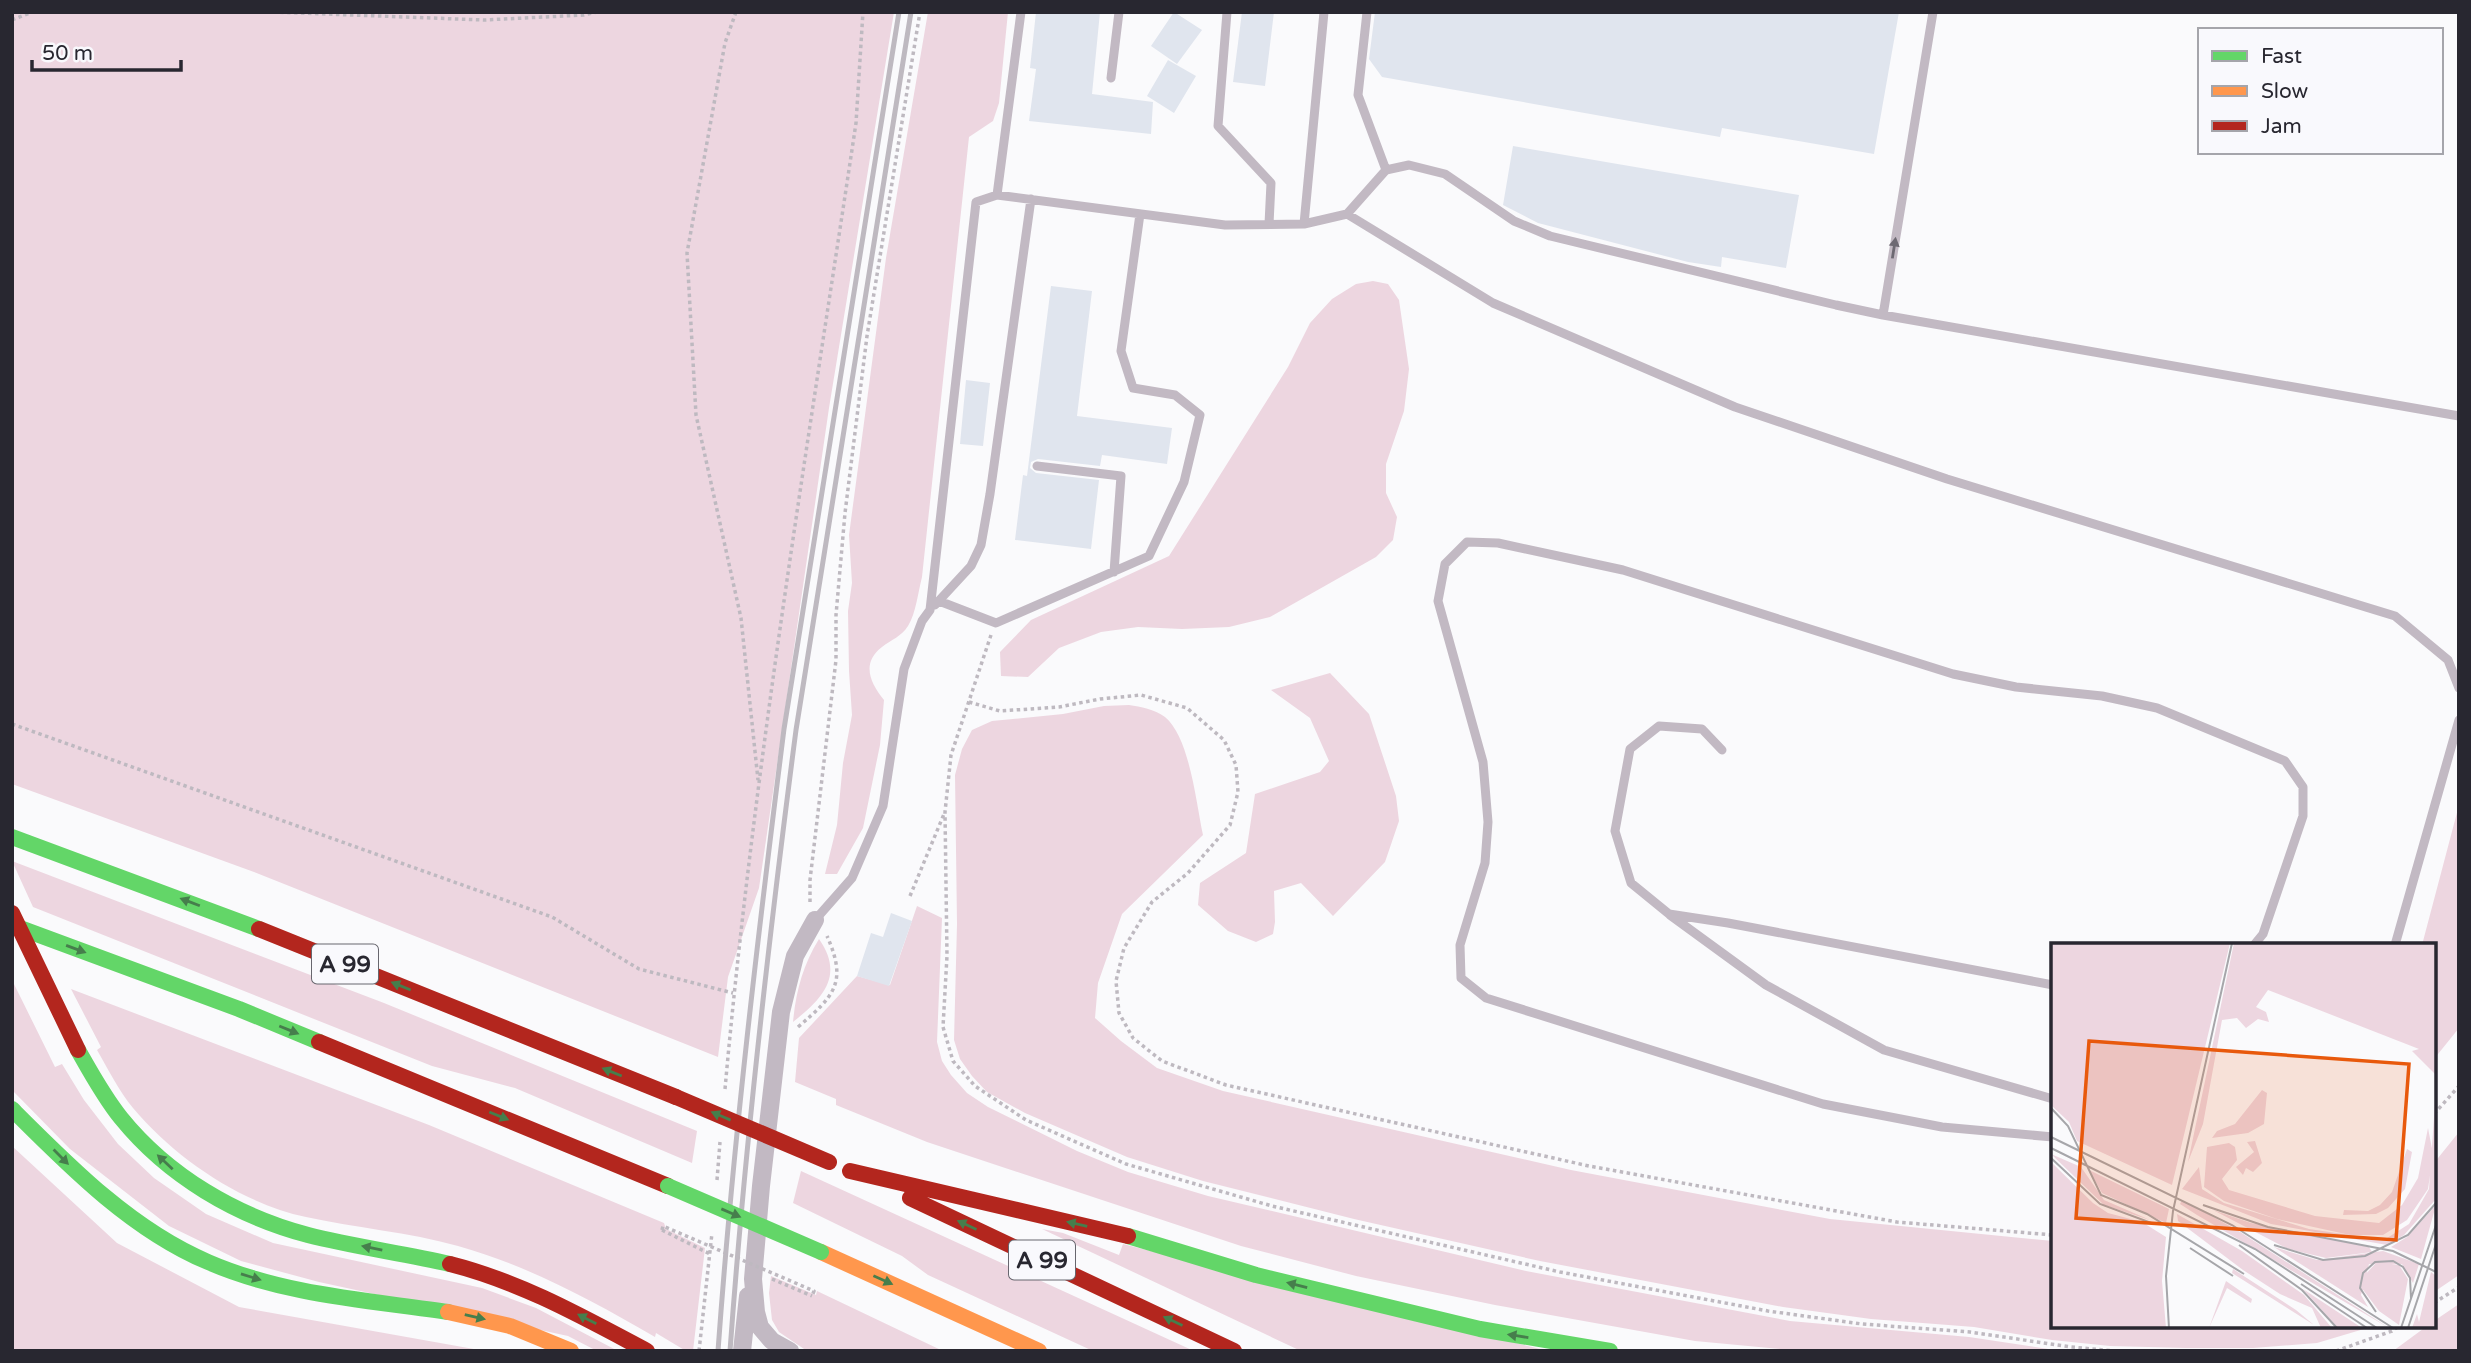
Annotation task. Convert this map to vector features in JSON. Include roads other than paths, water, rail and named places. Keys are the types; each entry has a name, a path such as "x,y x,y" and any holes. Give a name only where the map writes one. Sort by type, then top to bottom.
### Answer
{"highway":[{"name":"A 99","path":"12,837 260,929 676,1097 850,1171 1234,1351"},
{"path":"12,913 78,1050 101,1091 139,1138 174,1170 235,1208 270,1224 306,1235 437,1261 500,1279 552,1301 647,1351"},
{"path":"12,925 239,1009 614,1164 737,1233 768,1247"},
{"path":"12,1109 103,1195 176,1246 226,1269 320,1294 426,1307 480,1318 525,1331 571,1351"},
{"path":"850,1171 1137,1238 1256,1275 1441,1320 1610,1351"},
{"path":"668,1194 821,1252 1039,1351"}],"street":[{"path":"790,1351 772,1341 760,1328 753,1279 781,1012 795,956 815,919"},
{"path":"742,1351 747,1297 753,1279"}],"lane":[{"path":"997,195 1021,12"},
{"path":"1111,78 1118,12"},
{"path":"1227,12 1217,126 1271,183 1269,224"},
{"path":"1304,224 1324,12"},
{"path":"1367,12 1358,96 1386,170"},
{"path":"1883,316 1933,12"},
{"path":"930,610 976,202 997,195 1225,225 1304,224 1347,214 1386,170 1409,165 1445,174 1514,221 1550,236 1883,316 2459,416"},
{"path":"815,919 852,878 883,806 904,669 922,621 971,566 981,545 1031,199"},
{"path":"939,601 996,623 1149,556 1184,482 1200,415 1175,396 1133,388 1121,351 1140,214"},
{"path":"1347,214 1493,303 1735,407 1961,483 2395,616 2448,660 2459,688"},
{"path":"1037,466 1121,475 1114,572"},
{"path":"2051,1137 1942,1127 1824,1104 1486,998 1461,978 1460,946 1485,863 1488,822 1483,762 1438,601 1445,564 1467,542 1498,543 1623,570 1953,674 2016,687 2102,696 2157,708 2285,761 2303,787 2304,816 2263,934 2256,943"},
{"path":"2396,943 2459,720"},
{"path":"1722,750 1702,729 1659,726 1630,749 1615,831 1631,883 1766,985 1884,1050 2051,1098"},
{"path":"1669,914 2051,985"}],"railway":[{"path":"718,1351 747,1039 784,729 899,12"},
{"path":"730,1351 758,1040 796,730 911,12"}]}
